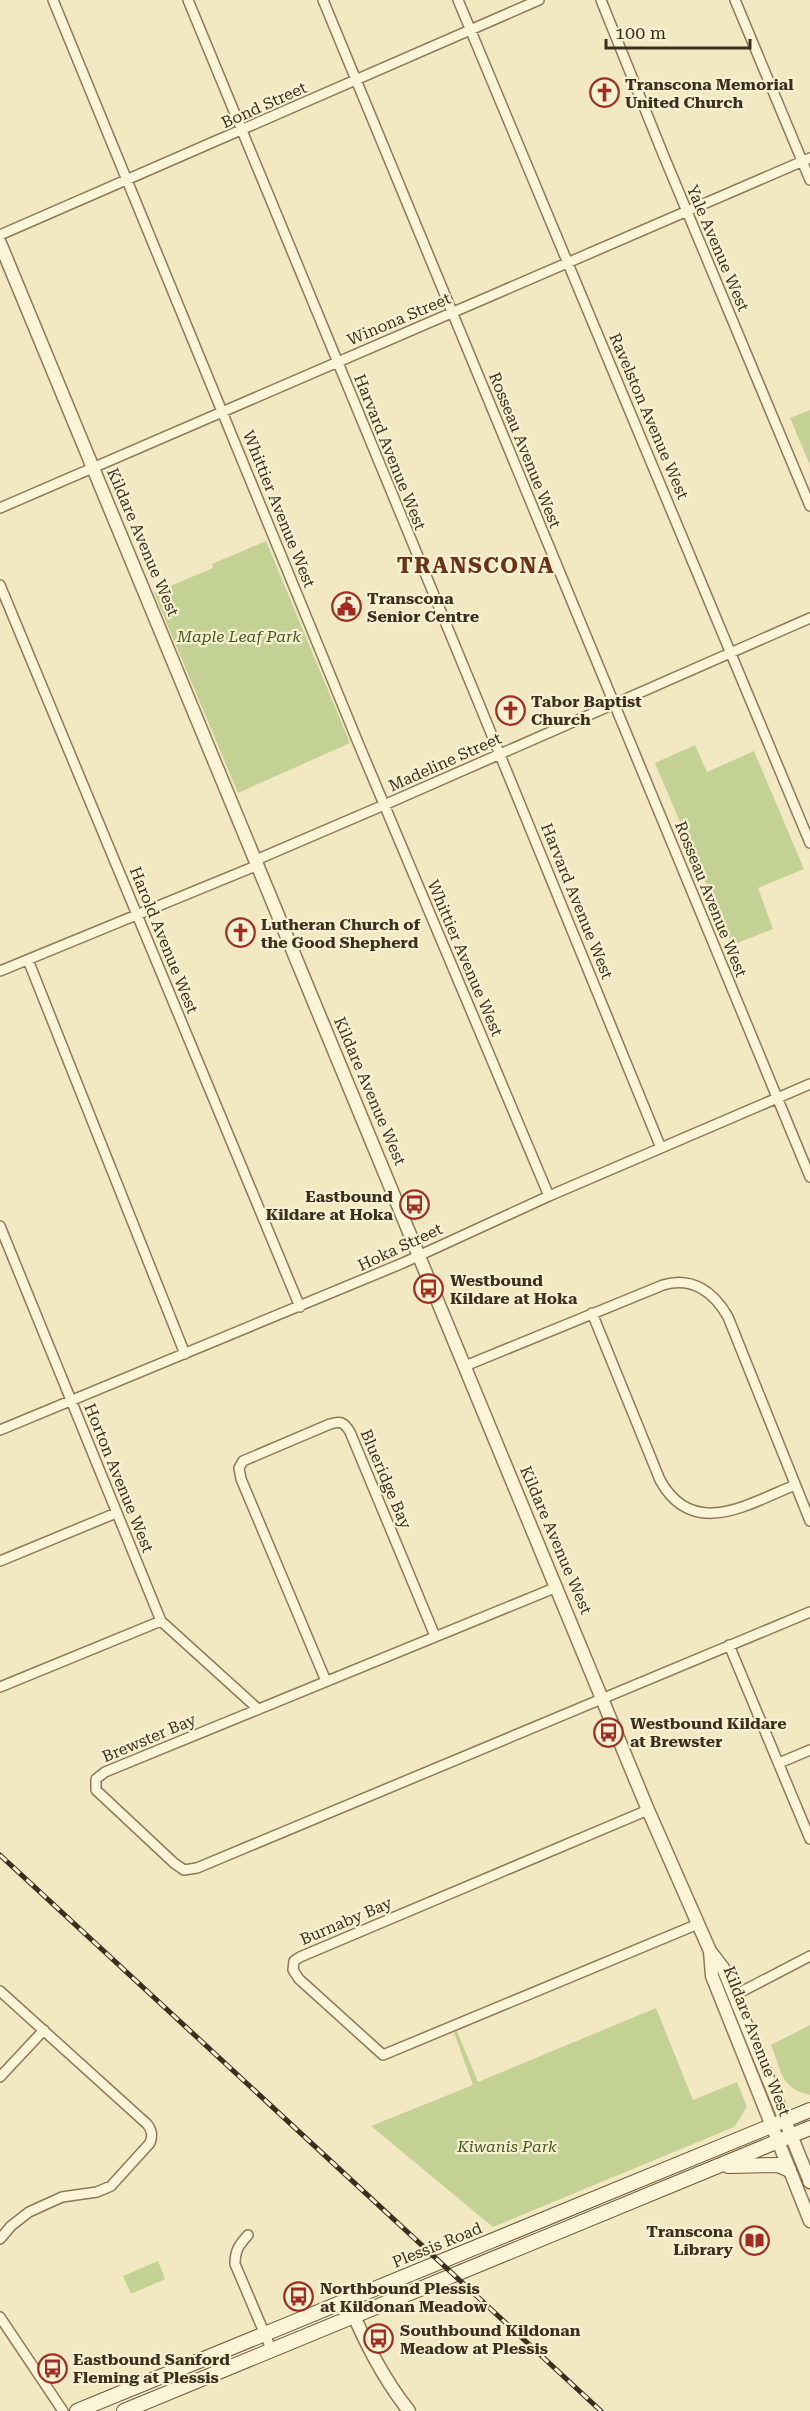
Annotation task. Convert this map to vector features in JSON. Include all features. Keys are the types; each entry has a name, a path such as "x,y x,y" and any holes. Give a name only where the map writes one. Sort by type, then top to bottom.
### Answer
{"main road":[{"name":"Plessis Road","path":"77,2411 810,2109"},
{"name":"Plessis Road","path":"124,2411 810,2128"},
{"path":"720,2166 778,2165 789,2170"}],"street":[{"name":"Whittier Avenue West","path":"53,0 384,805 549,1196"},
{"name":"Harvard Avenue West","path":"188,0 661,1148"},
{"name":"Rosseau Avenue West","path":"323,0 810,1177"},
{"name":"Ravelston Avenue West","path":"458,0 810,843"},
{"name":"Bond Street","path":"0,235 539,0"},
{"name":"Yale Avenue West","path":"601,0 810,506"},
{"path":"735,0 806,160 810,180"},
{"name":"Winona Street","path":"0,508 806,160"},
{"name":"Kildare Avenue West","path":"0,243 648,1810 710,1951 723,1968 735,1995 810,2181"},
{"name":"Harold Avenue West","path":"0,585 300,1307"},
{"name":"Madeline Street","path":"0,971 138,914 810,618"},
{"path":"28,960 185,1354"},
{"name":"Hoka Street","path":"0,1430 300,1307 549,1196 810,1084"},
{"name":"Horton Avenue West","path":"0,1226 162,1621 257,1708"},
{"path":"465,1366 592,1313 675,1282 685,1282 706,1290 716,1299 728,1317 810,1521"},
{"path":"592,1313 668,1495 681,1506 698,1513 721,1513 795,1485"},
{"name":"Blueridge Bay","path":"326,1681 245,1489 239,1468 243,1461 330,1424 340,1421 350,1432 435,1636"},
{"path":"0,1561 116,1513"},
{"name":"Brewster Bay","path":"557,1587 105,1772 96,1779 96,1790 174,1863 184,1870 197,1868 603,1698"},
{"path":"603,1698 810,1612"},
{"path":"0,1687 162,1621"},
{"path":"729,1645 810,1839"},
{"path":"778,1763 810,1750"},
{"name":"Burnaby Bay","path":"648,1810 300,1957 294,1961 293,1970 298,1979 383,2055 698,1923"},
{"name":"Kildare Avenue West","path":"710,1951 712,1976 810,2221"},
{"path":"735,1995 810,1956"},
{"path":"0,1990 147,2124 151,2128 152,2136 150,2143 111,2186 97,2192 62,2197 29,2212 11,2226 0,2239"},
{"path":"0,2077 44,2030"},
{"path":"248,2235 238,2245 235,2264 272,2351"},
{"path":"347,2300 386,2380 409,2411"},
{"path":"0,2317 63,2411"}],"green space":[{"path":"810,410 810,465 790,418"},
{"name":"Maple Leaf Park","path":"266,541 350,743 238,793 154,593 213,568 212,564"},
{"path":"695,745 707,772 754,751 804,869 758,888 773,929 732,945 655,763"},
{"name":"Kiwanis Park","path":"656,2008 693,2100 737,2082 747,2107 734,2127 493,2227 371,2126 473,2085 454,2033 457,2031 478,2082"},
{"path":"810,2025 810,2095 800,2092 787,2083 771,2045"},
{"path":"158,2261 165,2279 131,2294 123,2276"}],"railway":[{"path":"0,1855 601,2411"}],"place":[{"name":"Transcona Memorial United Church","path":"604,93"},
{"name":"Transcona Senior Centre","path":"346,607"},
{"name":"Tabor Baptist Church","path":"510,710"},
{"name":"Lutheran Church of the Good Shepherd","path":"240,933"},
{"name":"Eastbound Kildare at Hoka","path":"414,1205"},
{"name":"Westbound Kildare at Hoka","path":"429,1289"},
{"name":"Westbound Kildare at Brewster","path":"609,1732"},
{"name":"Transcona Library","path":"754,2240"},
{"name":"Northbound Plessis at Kildonan Meadow","path":"299,2297"},
{"name":"Southbound Kildonan Meadow at Plessis","path":"379,2339"},
{"name":"Eastbound Sanford Fleming at Plessis","path":"52,2368"}],"district":[{"name":"TRANSCONA","path":"476,565"}]}
